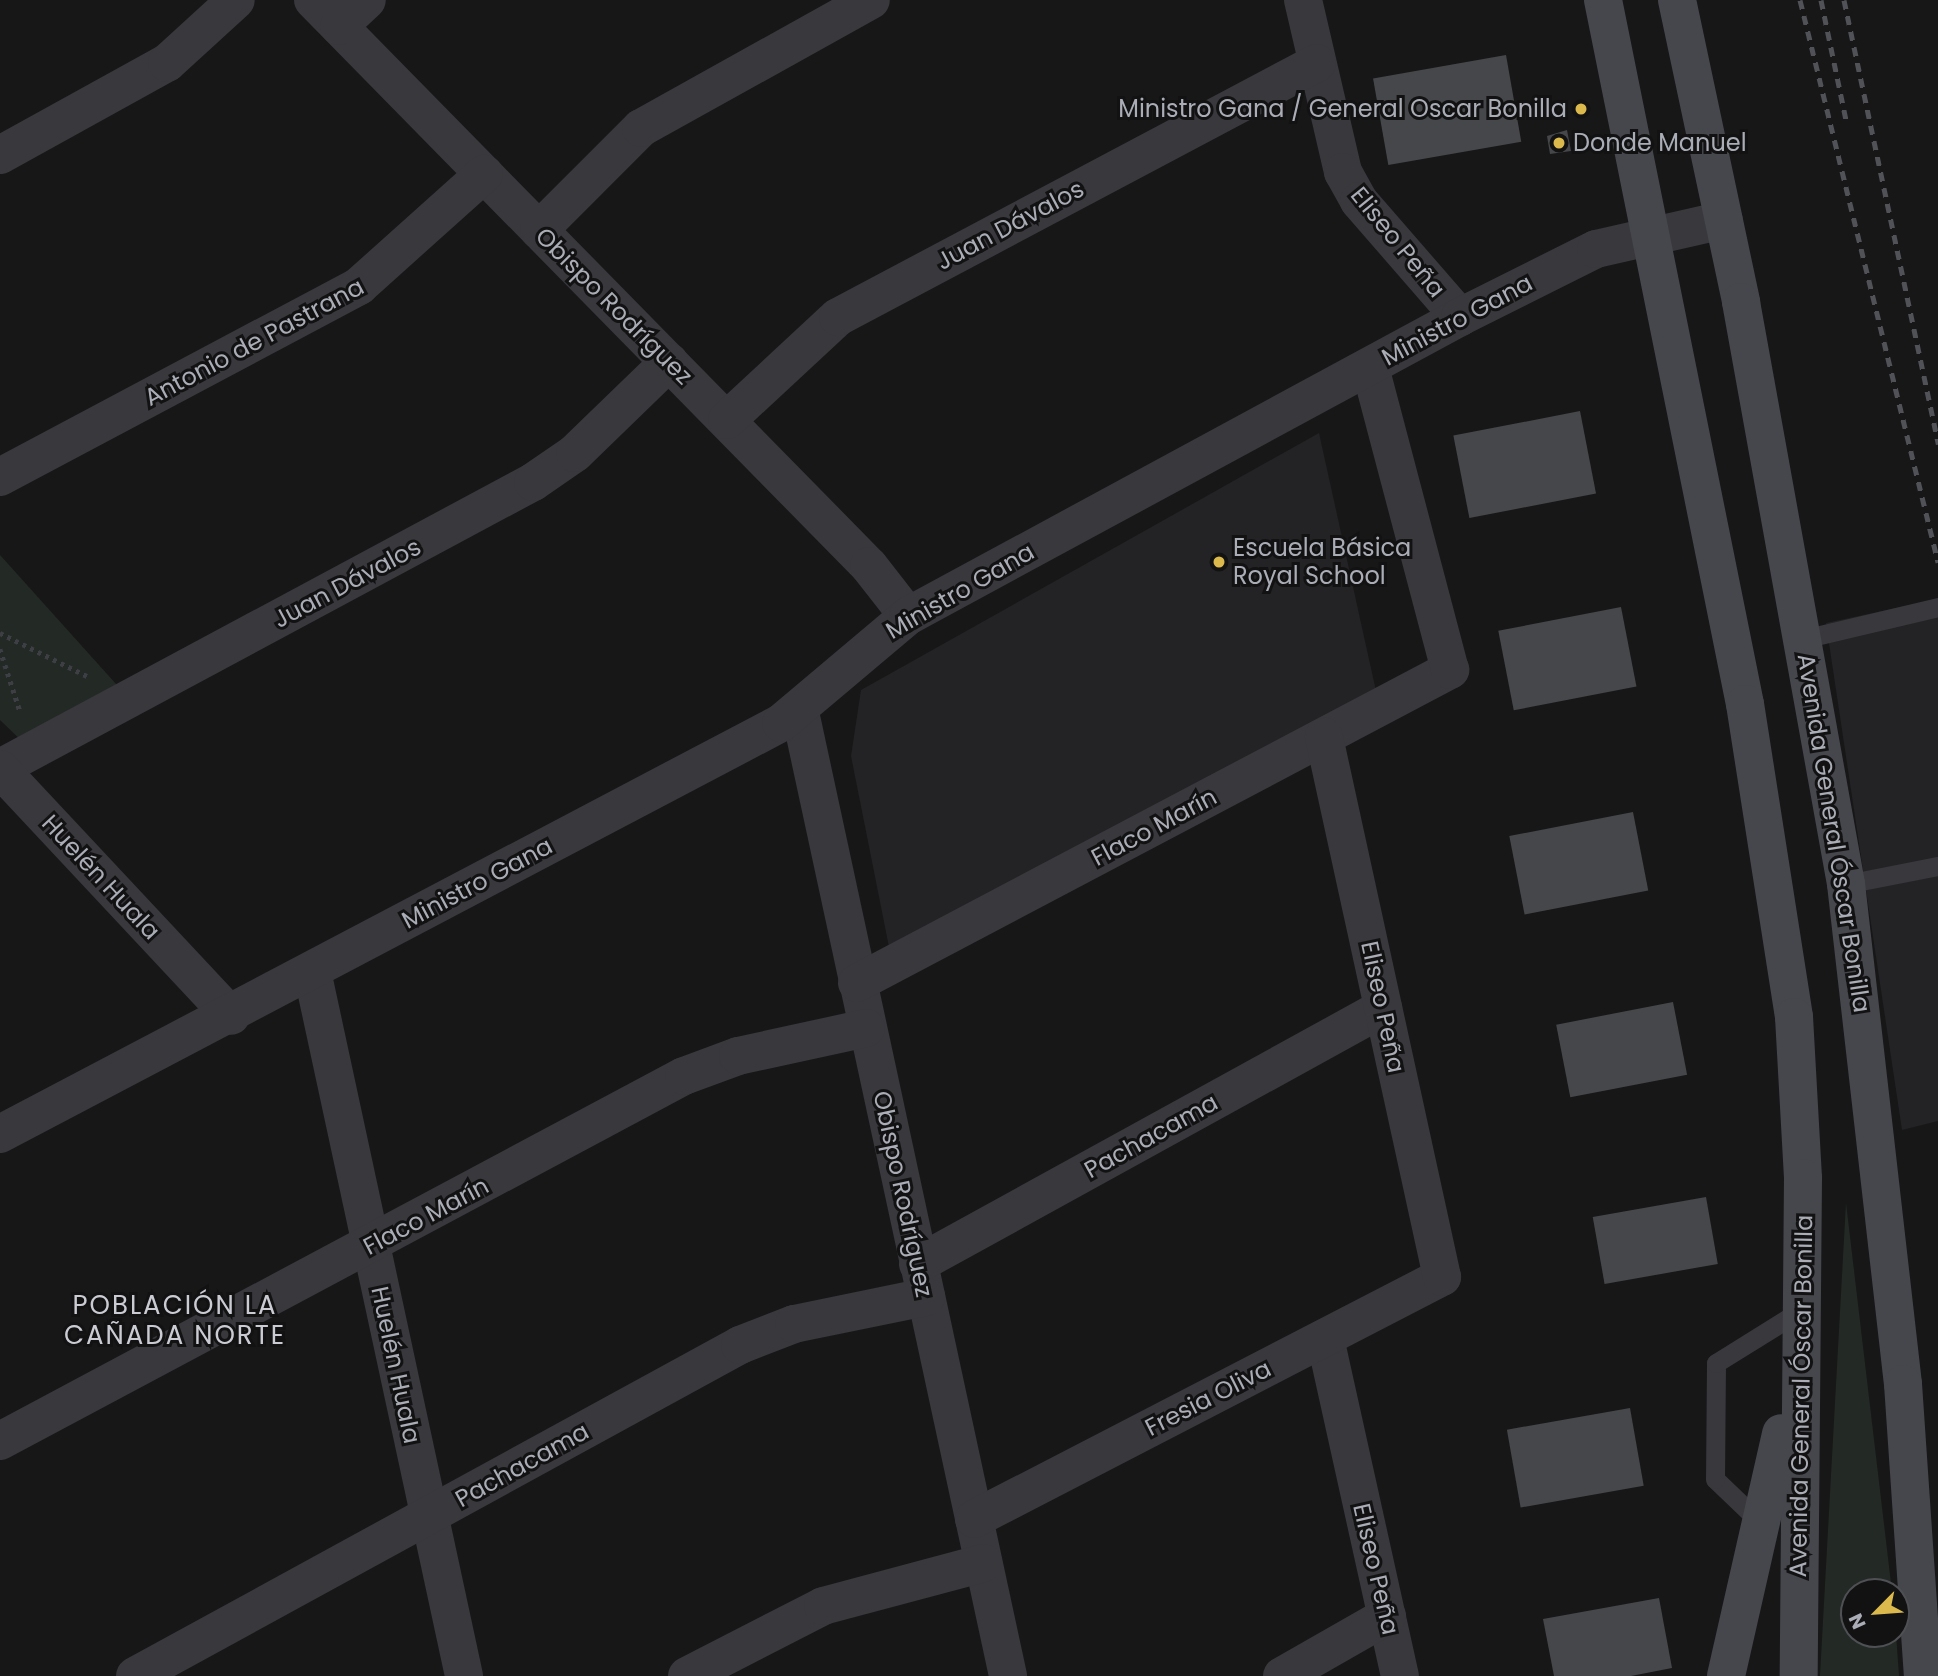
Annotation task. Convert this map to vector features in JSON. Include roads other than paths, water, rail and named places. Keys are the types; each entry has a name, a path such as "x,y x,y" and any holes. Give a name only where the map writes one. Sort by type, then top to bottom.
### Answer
{"main road":[{"name":"Avenida General Óscar Bonilla","path":"1603,0 1653,233 1784,942 1801,1116 1798,1318 1799,1676"},
{"name":"Avenida General Óscar Bonilla","path":"1677,0 1724,220 1846,884 1882,1172 1928,1662"},
{"path":"1726,1676 1763,1525 1798,1318"}],"street":[{"path":"0,155 167,64 236,0"},
{"path":"326,13 367,0"},
{"path":"539,230 641,128 871,0"},
{"name":"Eliseo Peña","path":"1303,0 1334,142 1359,201 1460,317"},
{"name":"Obispo Rodríguez","path":"326,13 869,566 908,616"},
{"name":"Juan Dávalos","path":"727,420 838,317 1317,63"},
{"name":"Antonio de Pastrana","path":"0,477 359,286 484,174"},
{"name":"Ministro Gana","path":"0,1134 232,1016 800,712 908,616 1460,317 1561,264 1653,233 1724,220"},
{"name":"Juan Dávalos","path":"10,763 533,482 575,453 669,362"},
{"name":"Flaco Marín","path":"857,983 1450,670 1370,368"},
{"name":"Obispo Rodríguez","path":"800,712 866,1028 1008,1676"},
{"name":"Eliseo Peña","path":"1324,737 1442,1277"},
{"name":"Huelén Huala","path":"10,763 232,1016"},
{"name":"Huelén Huala","path":"312,971 464,1676"},
{"name":"Pachacama","path":"135,1676 740,1345 922,1280 1383,1008"},
{"name":"Flaco Marín","path":"0,1441 370,1246 684,1076 738,1056 866,1028"},
{"name":"Fresia Oliva","path":"974,1519 1442,1277"},
{"name":"Eliseo Peña","path":"1325,1338 1400,1676"},
{"path":"687,1676 823,1606 983,1563"},
{"path":"1282,1676 1387,1616"}],"lane":[{"path":"1803,639 1938,607"},
{"path":"1846,884 1938,866"},
{"path":"1763,1525 1715,1479 1716,1363 1798,1318"}],"railway":[{"path":"1800,0 1938,562"},
{"path":"1821,0 1846,120"},
{"path":"1844,0 1938,444"}],"place":[{"name":"Ministro Gana / General Oscar Bonilla","path":"1581,109"},
{"name":"Donde Manuel","path":"1559,143"},
{"name":"Escuela Básica Royal School","path":"1219,562"}],"district":[{"name":"POBLACIÓN LA CAÑADA NORTE","path":"175,1321"}]}
